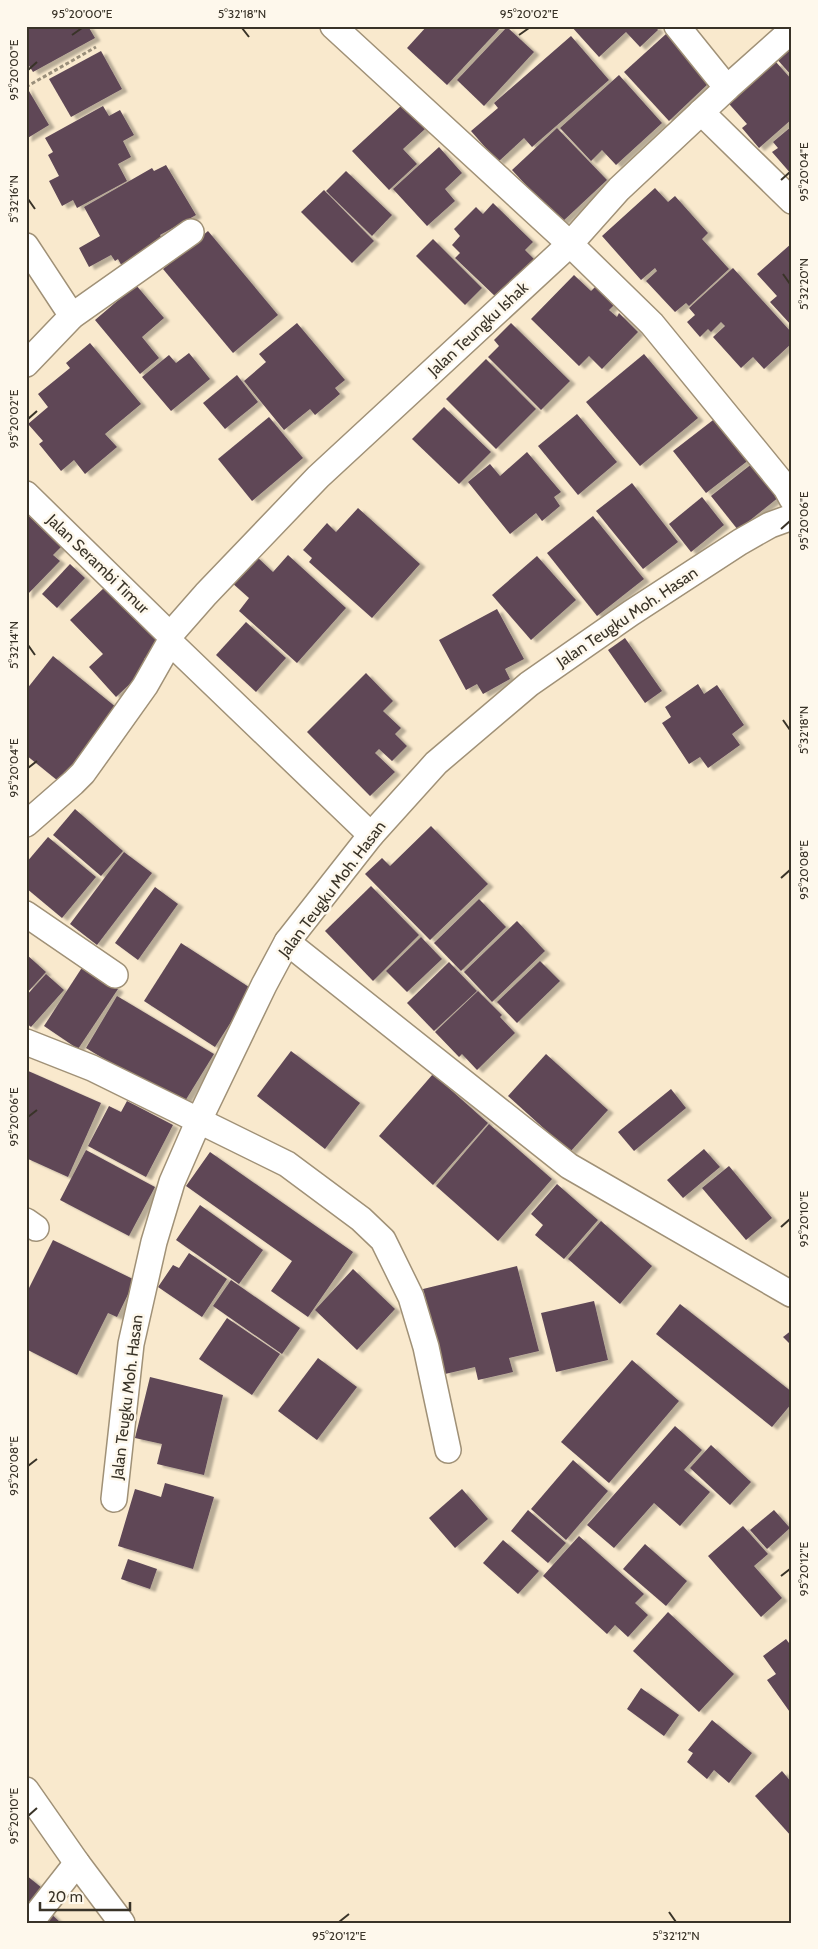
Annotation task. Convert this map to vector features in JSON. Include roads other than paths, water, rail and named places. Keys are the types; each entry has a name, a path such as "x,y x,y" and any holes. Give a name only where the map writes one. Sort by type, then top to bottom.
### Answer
{"street":[{"path":"333,26 570,244 652,324 786,488 792,499"},
{"path":"677,26 727,88"},
{"name":"Jalan Teungku Ishak","path":"26,824 82,773 145,686 170,638 206,594 318,477 570,244 619,189 792,30"},
{"path":"701,112 792,202"},
{"path":"26,364 72,316 191,232"},
{"path":"26,246 72,316"},
{"name":"Jalan Serambi Timur","path":"26,494 371,835"},
{"name":"Jalan Teugku Moh. Hasan","path":"114,1499 131,1344 154,1242 172,1182 199,1120 264,985 287,942 371,835 436,763 529,684 631,613 740,542 770,525 792,516"},
{"path":"26,914 115,974"},
{"path":"287,942 570,1166 791,1294"},
{"path":"26,1042 92,1068 287,1164 361,1219 383,1240 411,1297 426,1347 448,1450"},
{"path":"26,1790 122,1923"},
{"path":"30,1923 77,1863"}]}
